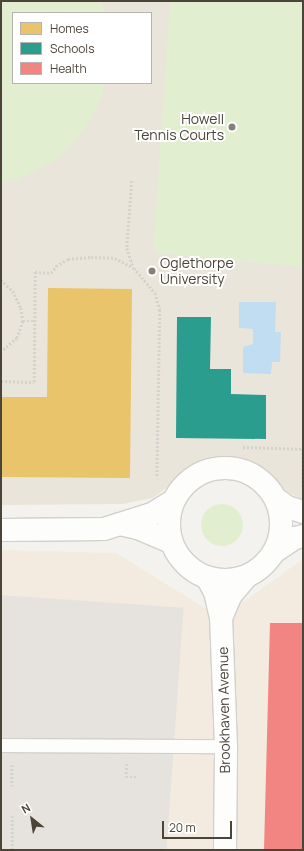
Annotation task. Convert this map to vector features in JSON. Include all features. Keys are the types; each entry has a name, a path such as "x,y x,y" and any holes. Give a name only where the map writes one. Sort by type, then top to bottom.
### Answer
{"street":[{"path":"276,499 281,516 281,534 274,552 262,567 246,577 227,581 208,579 191,570 178,556 171,542 168,520 173,501 183,486 197,475 214,468 233,468 250,474 265,484 276,499 287,507 303,512"},
{"path":"1,530 104,529 152,514 173,501"},
{"path":"119,524 138,528 171,542"},
{"path":"274,552 295,538 303,536"},
{"name":"Brookhaven Avenue","path":"225,850 226,746 221,618 231,595 246,577"},
{"path":"208,579 215,592 221,618"}],"lane":[{"path":"1,745 226,746"}],"path":[{"path":"132,181 127,248 134,268 155,293 160,310 157,478"},
{"path":"1,382 34,382 35,272 51,273 56,266 68,259 91,257 115,258 134,268"},
{"path":"1,280 13,291 21,308 23,321 17,338 1,352"},
{"path":"23,321 34,321"},
{"path":"243,447 303,449 303,489"},
{"path":"127,764 126,777 136,778"},
{"path":"12,765 12,786"},
{"path":"12,816 12,850"}],"shaded area":[{"name":"Oglethorpe University","path":"1,1 303,1 303,500 288,492 256,464 218,459 194,467 153,498 123,504 1,505"},
{"path":"1,550 116,553 221,618 303,559 303,850 1,850"},
{"path":"1,595 184,608 167,850 1,850"}],"green space":[{"path":"1,1 101,1 106,12 12,12 12,84 104,84 102,98 86,127 57,160 15,180 1,181"},
{"name":"Howell Tennis Courts","path":"170,1 303,1 303,267 153,253"},
{"path":"218,504 226,504 237,510 243,521 243,529 237,540 226,546 218,546 207,540 201,529 201,521 207,510"}],"water":[{"path":"239,302 276,302 275,332 281,332 280,362 272,362 271,374 243,373 243,347 253,344 253,329 239,328"}],"building: Homes":[{"path":"48,288 132,289 130,478 1,477 1,397 47,397"}],"building: Schools":[{"path":"177,317 211,317 210,369 231,369 231,394 266,395 266,439 176,438"}],"building: Health":[{"path":"270,623 303,623 303,850 264,850"}],"place":[{"name":"Howell Tennis Courts","path":"232,127"},
{"name":"Oglethorpe University","path":"152,271"}]}
